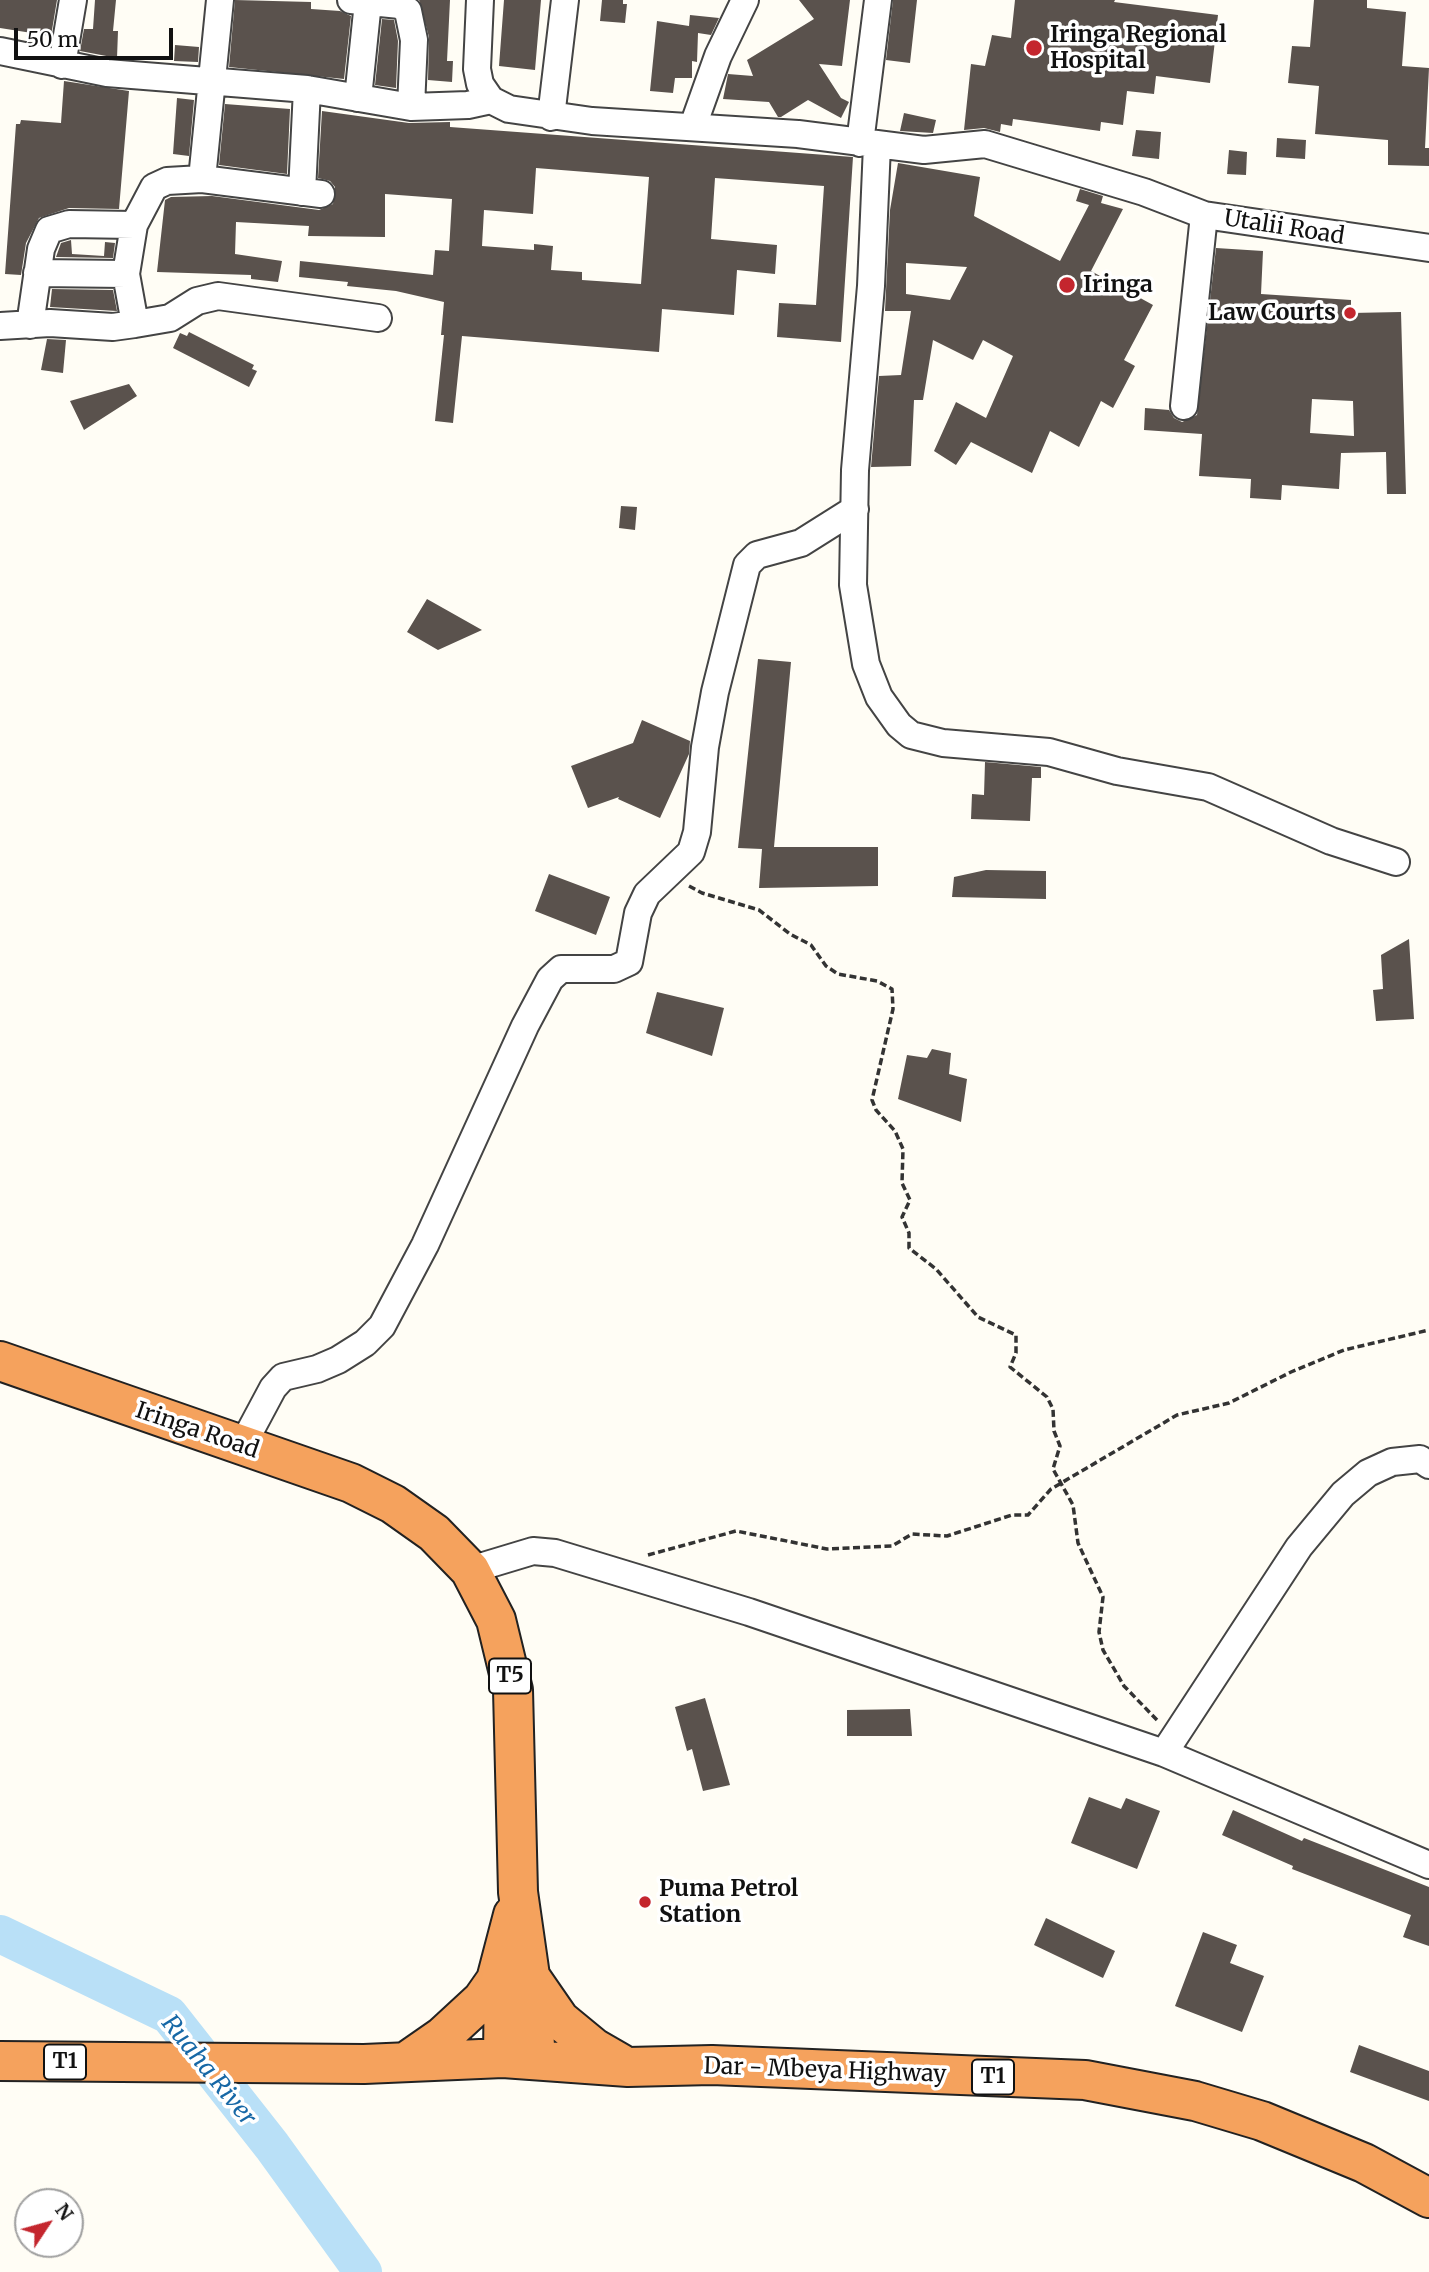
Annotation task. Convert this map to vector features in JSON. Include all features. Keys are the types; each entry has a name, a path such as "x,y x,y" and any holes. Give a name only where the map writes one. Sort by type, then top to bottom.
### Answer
{"highway":[{"name":"Iringa Road","path":"0,1361 351,1483 393,1504 434,1532 470,1570"},
{"name":"T5","path":"470,1570 496,1620 513,1690 519,2059"},
{"path":"407,2061 443,2036 482,2000 496,1980 517,1966 578,2036 628,2067"},
{"name":"T1","path":"0,2061 364,2064 519,2059"},
{"name":"Dar - Mbeya Highway","path":"519,2059 628,2067 712,2065 1085,2080 1195,2101 1262,2121 1364,2163 1429,2198"}],"street":[{"path":"62,65 73,0"},
{"path":"202,179 220,0"},
{"path":"0,51 107,73 307,89 411,107 468,105 491,100 480,84 477,69 480,0"},
{"path":"551,117 565,0"},
{"path":"693,126 718,57 745,0"},
{"path":"878,0 868,144 871,285 855,470 853,585 866,664 879,697 899,726 911,735 943,743 1049,752 1117,771 1208,787 1331,841 1396,862"},
{"path":"358,97 359,1 400,5 412,18 411,107"},
{"path":"135,324 126,274 134,225 154,187 167,181 202,179 312,193 307,89"},
{"name":"Utalii Road","path":"491,100 509,109 551,117 798,134 924,150 985,144 1144,192 1204,215 1429,248"},
{"path":"1184,406 1204,215"},
{"path":"30,325 44,238 57,226 134,225"},
{"path":"37,273 126,274"},
{"path":"0,326 113,327 135,324 170,318 197,301 218,296 378,318"},
{"path":"242,1446 274,1388 283,1377 317,1369 338,1360 365,1343 382,1326 425,1245 519,1038 550,979 561,969 614,970 629,962 638,914 647,894 691,852 697,832 710,720 747,565 757,555 801,543 855,509"},
{"path":"1169,1745 1299,1547 1343,1494 1367,1473 1392,1462 1420,1459 1429,1465"},
{"path":"470,1570 533,1551 555,1553 610,1569 1002,1696 1169,1745 1429,1865"}],"path":[{"path":"670,873 702,893 759,910 811,946 826,966 838,974 877,981 892,989 889,1030 872,1100 904,1149 902,1183 909,1200 902,1217 909,1233 909,1248 936,1269 978,1317 1016,1335 1016,1353 1010,1367 1047,1397 1053,1409 1054,1431 1060,1446 1053,1465 1073,1506 1078,1543 1103,1597 1099,1632 1111,1668 1169,1745"},
{"path":"610,1569 668,1547 736,1531 827,1549 892,1546 916,1533 947,1536 1012,1515 1028,1515 1062,1483 1124,1449 1177,1415 1229,1403 1344,1350 1429,1330"}],"building":[{"path":"0,0 57,0 51,36 0,28"},
{"path":"95,0 116,0 113,31 118,31 117,58 80,51 84,29 93,29"},
{"path":"235,0 311,2 311,9 340,11 351,16 344,79 229,67"},
{"path":"419,0 450,0 447,61 453,61 452,82 428,80 429,37"},
{"path":"504,0 541,0 535,70 499,66"},
{"path":"602,0 623,0 623,4 627,4 625,23 600,21"},
{"path":"799,0 850,0 842,66 819,64 841,98 849,102 841,118 808,100 778,117 769,102 723,99 728,74 753,76 747,60 814,19"},
{"path":"893,0 917,0 910,63 886,60"},
{"path":"1015,0 1115,0 1114,2 1218,15 1210,83 1156,76 1154,94 1127,91 1123,125 1101,122 1100,131 1013,119 1012,126 1001,124 1000,132 984,128 964,130 971,64 985,66 992,35 1011,38"},
{"path":"1314,0 1367,0 1367,8 1406,12 1402,66 1429,68 1425,148 1429,148 1429,166 1388,165 1388,140 1315,134 1319,86 1288,83 1292,46 1310,47"},
{"path":"690,15 719,18 711,35 698,33 697,62 692,61 692,78 675,78 673,93 650,91 657,21 689,26"},
{"path":"382,19 394,20 398,41 396,88 375,85"},
{"path":"175,45 199,47 198,62 174,61"},
{"path":"64,81 129,91 119,209 69,208 39,218 26,243 21,275 5,274 16,124 20,124 21,120 61,123"},
{"path":"177,98 194,100 189,156 173,154"},
{"path":"225,104 290,109 287,174 219,165"},
{"path":"322,111 409,123 450,122 450,127 853,157 841,342 777,337 779,303 816,305 824,186 715,178 711,239 777,245 775,274 737,270 734,315 662,309 659,352 462,336 453,423 435,421 444,335 441,335 444,302 396,291 347,286 348,282 299,277 300,261 433,275 435,250 449,251 452,199 385,194 385,237 308,236 309,226 236,222 235,254 282,261 278,282 251,279 251,275 157,272 165,200 171,197 212,196 319,210 333,204 335,187 330,181 318,178","holes":["536,168 649,177 641,284 582,280 582,272 551,270 553,246 534,244 534,250 482,246 484,210 533,214"]},
{"path":"904,113 936,120 933,133 900,131"},
{"path":"1136,130 1161,132 1159,159 1132,156"},
{"path":"1277,138 1306,140 1305,159 1276,157"},
{"path":"1229,150 1247,152 1246,175 1227,174"},
{"path":"898,163 980,177 974,216 1060,261 1089,205 1076,201 1080,189 1103,196 1101,203 1123,209 1091,271 1153,305 1124,360 1135,366 1113,408 1101,401 1079,447 1050,431 1032,473 971,442 956,465 934,451 956,402 986,418 1013,356 983,340 973,360 933,340 923,400 914,400 911,466 871,467 879,376 901,375 911,311 885,311 890,210","holes":["906,263 967,267 950,300 906,294"]},
{"path":"71,240 72,254 104,256 105,242 115,243 113,258 56,257 61,243"},
{"path":"1216,248 1263,251 1261,294 1351,300 1351,313 1401,312 1406,494 1387,494 1386,452 1341,453 1339,489 1282,485 1281,500 1250,498 1251,479 1199,476 1202,434 1144,430 1145,408 1169,410 1174,418 1182,422 1197,415","holes":["1312,399 1353,401 1354,436 1310,433"]},
{"path":"52,289 113,290 117,311 50,307"},
{"path":"189,332 254,365 252,369 257,371 249,387 173,348 180,333 187,336"},
{"path":"47,339 66,340 63,373 41,370"},
{"path":"129,384 137,396 84,430 70,401"},
{"path":"621,506 637,507 635,530 619,528"},
{"path":"427,599 482,630 438,650 407,632"},
{"path":"758,659 791,662 774,847 878,847 878,886 759,888 762,849 738,848"},
{"path":"642,720 690,741 689,754 660,818 618,799 619,797 588,808 571,766 633,743"},
{"path":"985,762 1041,767 1041,778 1032,778 1030,821 971,819 972,794 984,795"},
{"path":"986,870 1046,871 1046,899 952,897 954,877"},
{"path":"549,874 610,897 596,935 535,911"},
{"path":"1409,939 1414,1019 1376,1021 1373,990 1383,989 1381,955"},
{"path":"657,992 724,1008 712,1056 646,1033"},
{"path":"932,1049 951,1053 949,1074 967,1079 961,1122 898,1099 907,1055 927,1058"},
{"path":"705,1698 730,1785 703,1791 692,1749 687,1751 675,1707"},
{"path":"910,1709 912,1736 847,1736 847,1710"},
{"path":"1089,1797 1121,1809 1126,1798 1160,1811 1137,1869 1071,1843"},
{"path":"1233,1810 1302,1841 1304,1838 1429,1887 1429,1946 1403,1937 1411,1915 1292,1869 1293,1866 1222,1835"},
{"path":"1046,1918 1115,1951 1103,1978 1034,1945"},
{"path":"1203,1932 1237,1945 1230,1963 1264,1976 1242,2032 1175,2006"},
{"path":"1359,2045 1429,2071 1429,2101 1350,2072"}],"waterway":[{"name":"Ruaha River","path":"0,1934 169,2015 272,2146 363,2272"}],"place":[{"name":"Iringa Regional Hospital","path":"1034,48"},
{"name":"Iringa","path":"1067,285"},
{"name":"Law Courts","path":"1350,313"},
{"name":"Puma Petrol Station","path":"645,1902"}]}
